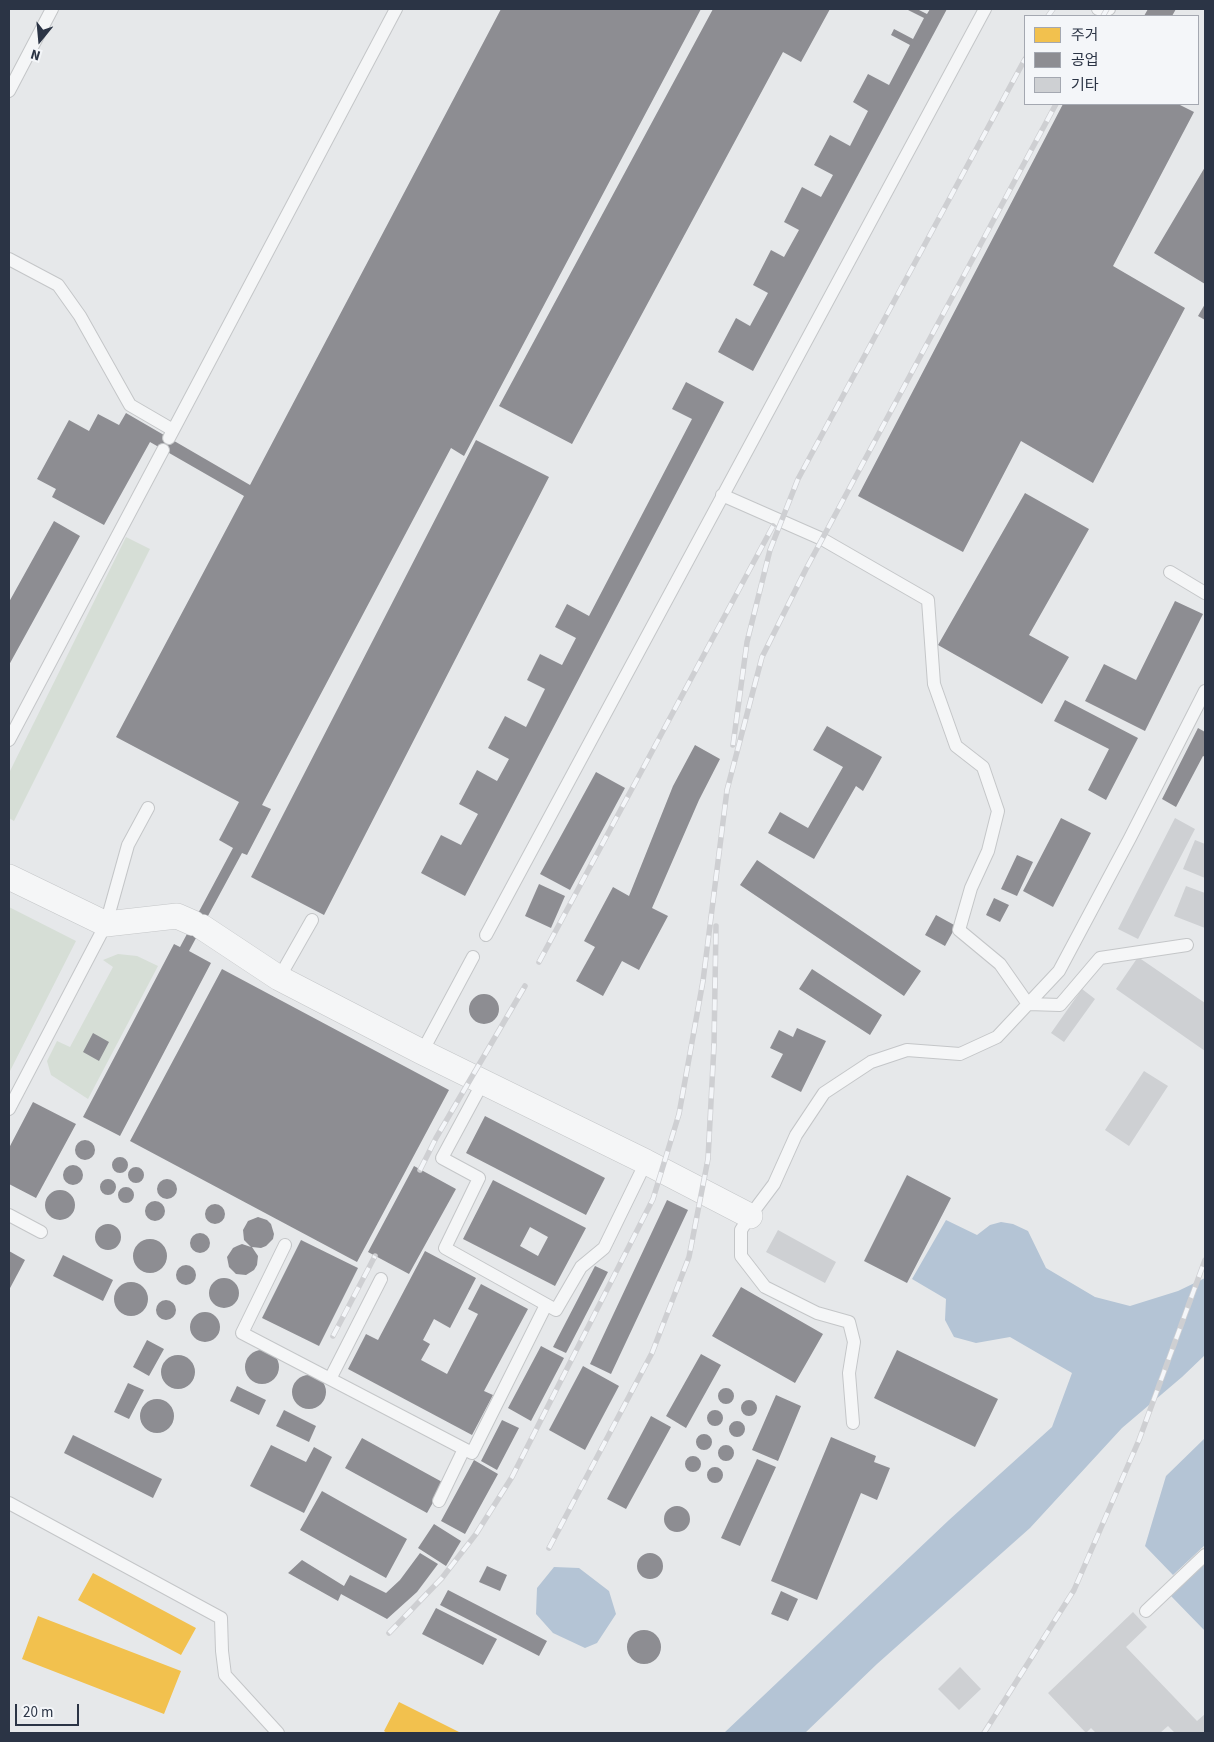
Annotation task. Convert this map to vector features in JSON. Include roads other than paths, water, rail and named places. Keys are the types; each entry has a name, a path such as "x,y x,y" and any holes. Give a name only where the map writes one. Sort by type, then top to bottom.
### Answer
{"street":[{"path":"9,877 106,924 177,916 197,925 279,978 422,1052 646,1162 750,1216"}],"lane":[{"path":"9,91 52,9"},
{"path":"9,259 58,285 80,316 130,406 171,434 396,9"},
{"path":"486,935 985,9"},
{"path":"1098,9 1110,9"},
{"path":"9,740 163,450"},
{"path":"722,495 822,539 928,600 934,684 956,746 983,767 998,811 988,851 971,888 959,930 1000,964 1028,1004"},
{"path":"1170,572 1205,593"},
{"path":"853,1423 849,1372 854,1342 849,1322 817,1313 765,1287 741,1256 741,1230 774,1184 796,1135 824,1093 871,1062 907,1050 960,1054 996,1037 1059,971 1205,691"},
{"path":"9,1109 106,924 128,845 148,808"},
{"path":"279,978 312,920"},
{"path":"1028,1004 1060,1005 1100,958 1187,945"},
{"path":"422,1052 473,957"},
{"path":"483,1082 442,1158 479,1178 445,1248 556,1310 581,1267 604,1248 646,1162"},
{"path":"9,1215 41,1232"},
{"path":"285,1245 242,1333 472,1453 546,1304"},
{"path":"330,1379 381,1279"},
{"path":"439,1502 464,1449"},
{"path":"9,1503 221,1618 225,1675 278,1733"},
{"path":"1146,1611 1205,1555"}],"water":[{"path":"946,1220 977,1235 990,1225 1001,1222 1013,1224 1028,1231 1046,1268 1095,1297 1130,1306 1178,1291 1205,1278 1205,1355 1122,1428 1030,1528 877,1664 805,1733 724,1733 949,1520 1052,1427 1072,1373 1010,1337 976,1343 954,1337 945,1320 946,1299 912,1279"},
{"path":"1205,1438 1205,1545 1173,1575 1145,1546 1166,1476"},
{"path":"1205,1564 1205,1631 1171,1596"},
{"path":"554,1567 579,1568 609,1591 616,1614 597,1643 585,1648 553,1633 536,1614 537,1588"}],"railway":[{"path":"1049,15 1053,9"},
{"path":"1104,15 1107,9"},
{"path":"733,745 747,642 770,550 798,479 1024,61"},
{"path":"389,1633 442,1578 476,1534 512,1477 653,1199 679,1114 703,981 727,790 762,657 806,569 1055,105"},
{"path":"539,962 773,526"},
{"path":"549,1548 652,1353 689,1257 708,1159 714,1045 716,926"},
{"path":"420,1170 436,1138 525,986"},
{"path":"333,1336 375,1256"},
{"path":"984,1733 1074,1590 1139,1440 1205,1260"}]}
